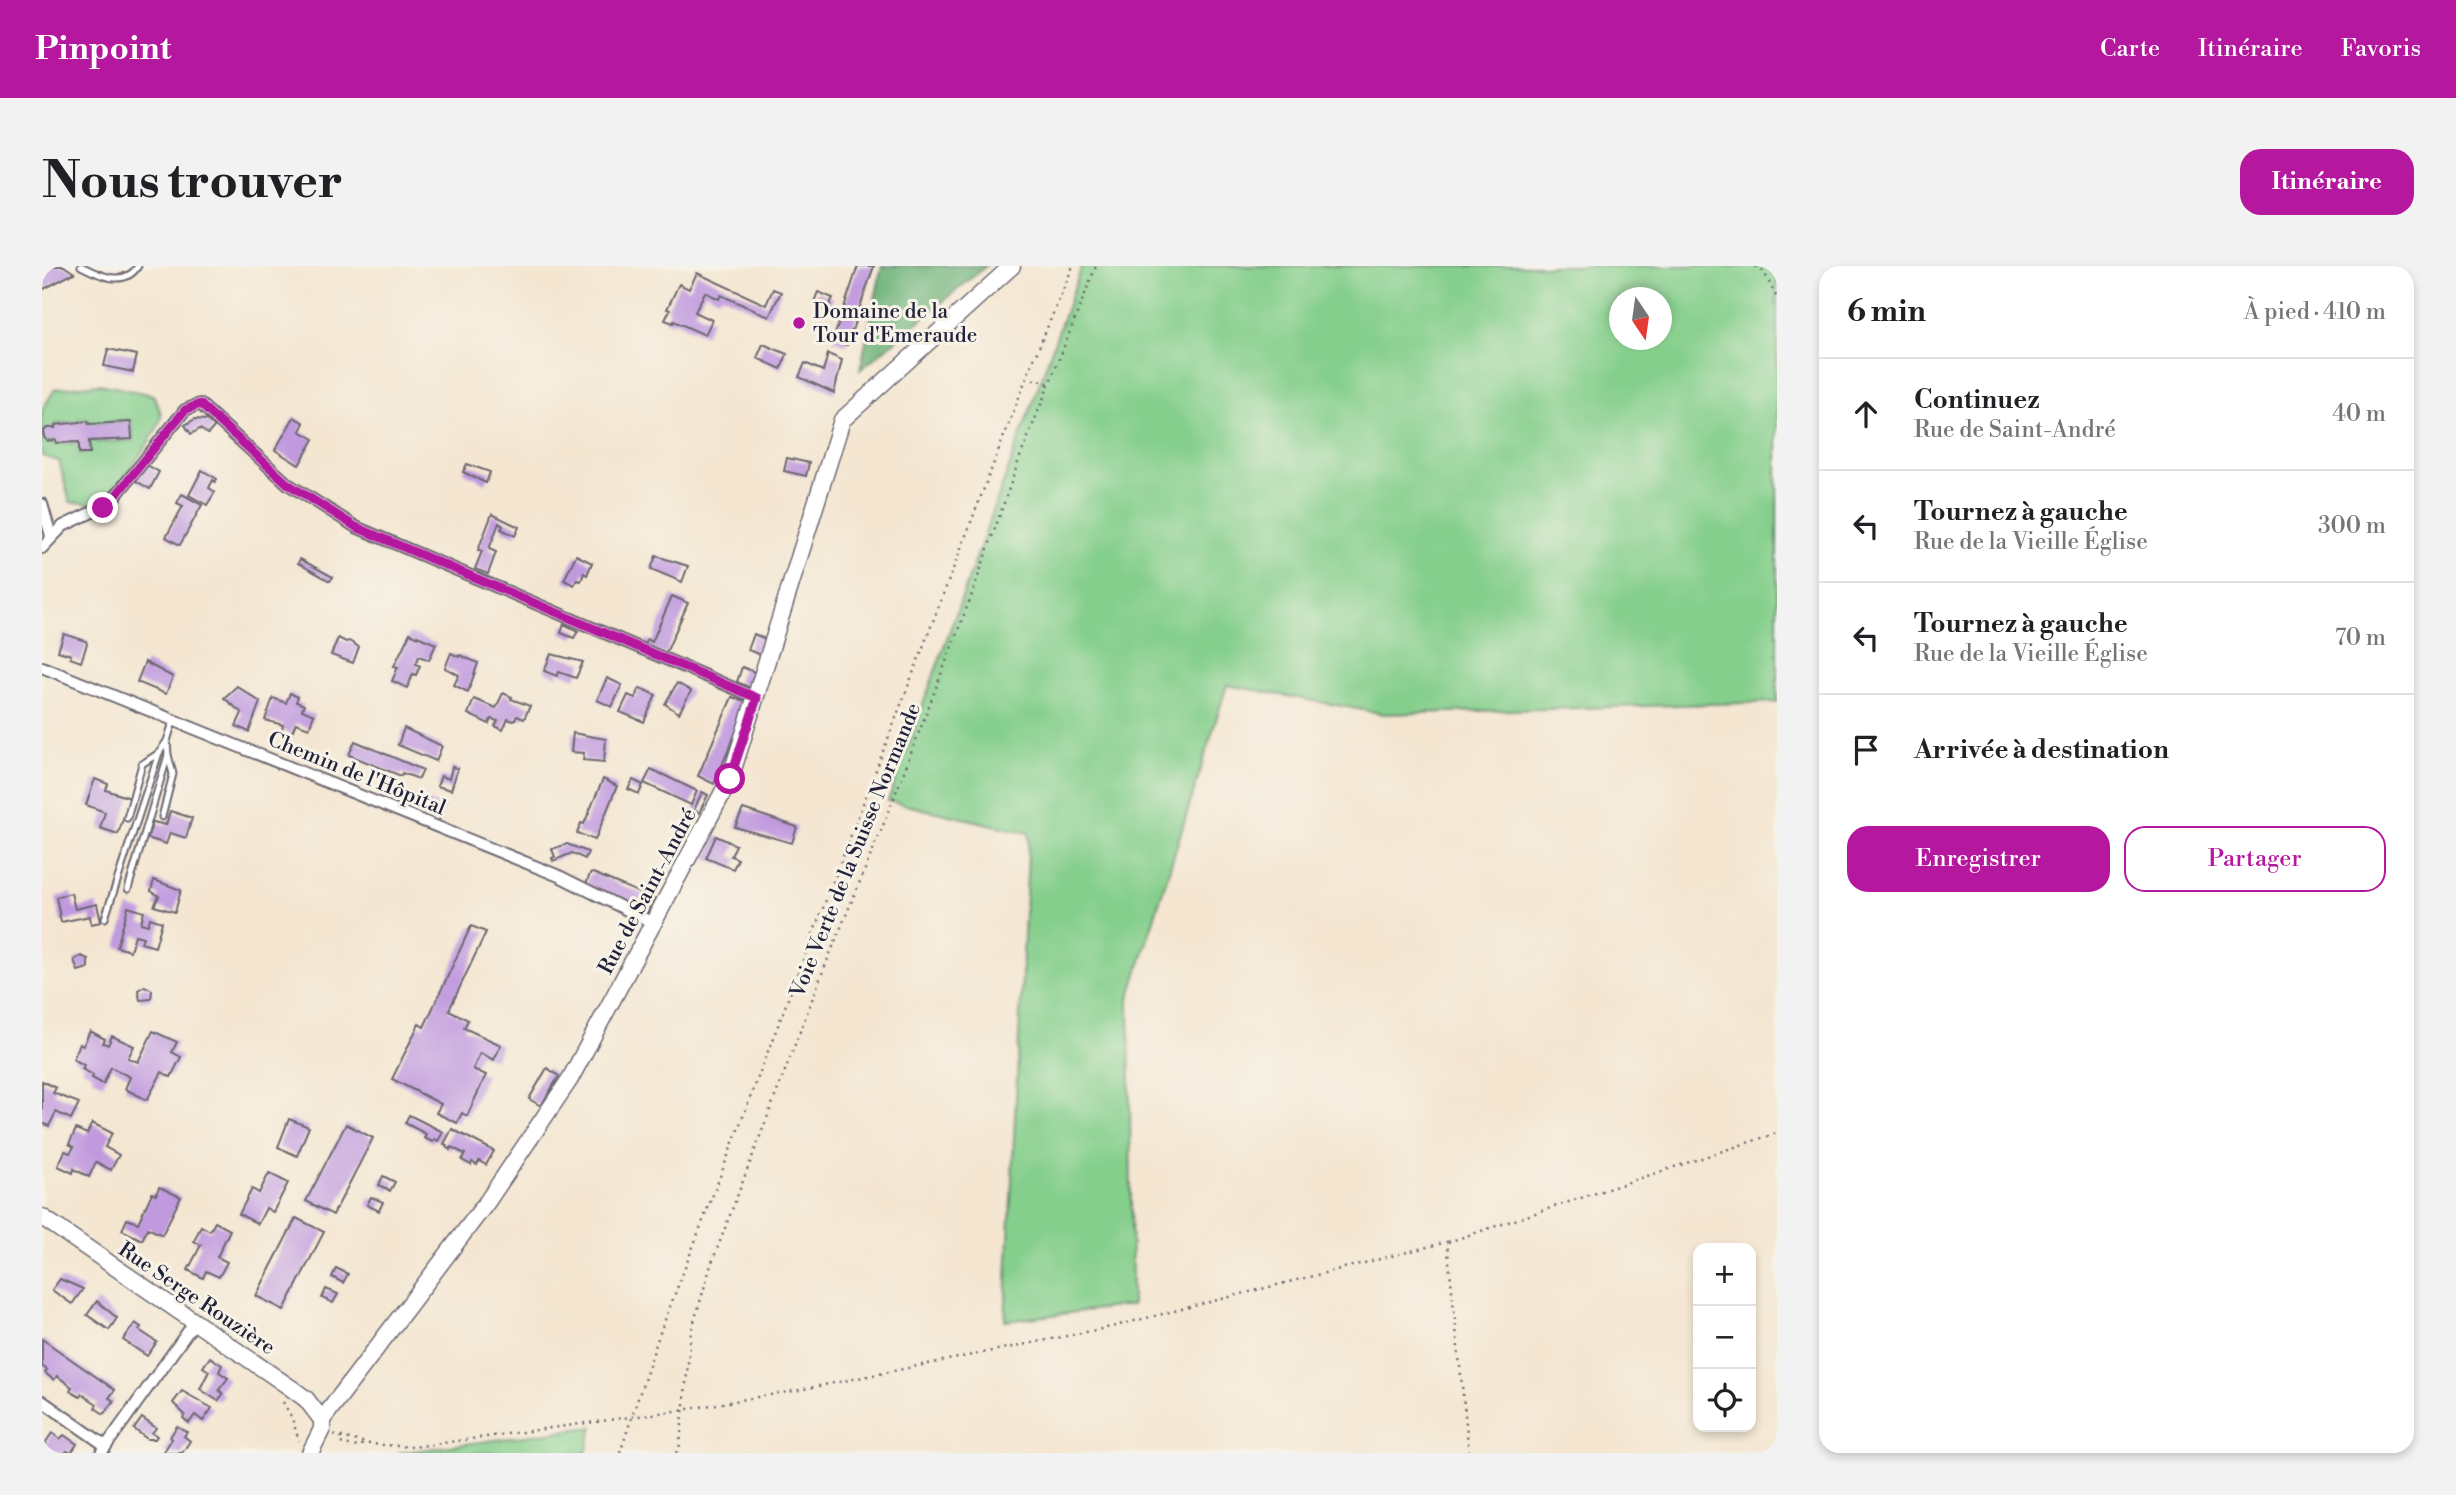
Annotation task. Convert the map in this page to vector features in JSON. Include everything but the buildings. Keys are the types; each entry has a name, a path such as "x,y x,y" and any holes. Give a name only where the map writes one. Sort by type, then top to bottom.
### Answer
{"street":[{"name":"Rue de Saint-André","path":"304,1448 322,1429 322,1420 487,1202 570,1079 730,779 842,420 1012,266"},
{"path":"42,548 62,526 109,504 185,410 200,404 288,484 356,527 757,698"},
{"path":"42,504 51,536"},
{"name":"Chemin de l'Hôpital","path":"42,667 559,876 653,923"},
{"name":"Rue Serge Rouzière","path":"42,1217 306,1399 322,1420"},
{"path":"42,1401 104,1450 194,1323"}],"lane":[{"path":"81,266 101,276 120,279 136,271 138,266"},
{"path":"105,918 159,753 167,741 174,719"},
{"path":"162,817 173,774 167,741"},
{"path":"127,818 142,764 159,753"},
{"path":"128,889 168,755"}],"path":[{"path":"620,1453 658,1338 1026,379 1073,266"},
{"name":"Voie Verte de la Suisse Normande","path":"676,1453 680,1444 691,1332 711,1265 823,971 923,723 1020,457 1096,266"},
{"path":"1756,266 1764,272 1777,298"},
{"path":"1026,379 1049,384"},
{"path":"334,1435 365,1443 413,1447 799,1390 1111,1327 1447,1242 1777,1133"},
{"path":"1447,1242 1469,1453"},
{"path":"279,1395 304,1448"}],"green space":[{"path":"882,266 986,266 860,370"},
{"path":"1082,266 1777,266 1777,702 1385,714 1227,685 1129,999 1132,1305 1005,1321 1029,833 888,801"},
{"path":"99,384 153,395 158,406 161,416 153,435 103,504 70,502 59,461 42,456 42,410 55,389","holes":["78,420 88,420 89,424 130,420 133,439 106,443 89,441 90,452 80,454 79,442 56,445 56,440 47,441 44,437 43,432 47,428 55,428 55,423 78,424"]},
{"path":"593,1427 586,1453 397,1453"}],"place":[{"name":"Domaine de la Tour d'Emeraude","path":"799,323"}],"route":[{"path":"103,508 185,410 200,404 288,484 356,527 757,698 730,779"}]}
